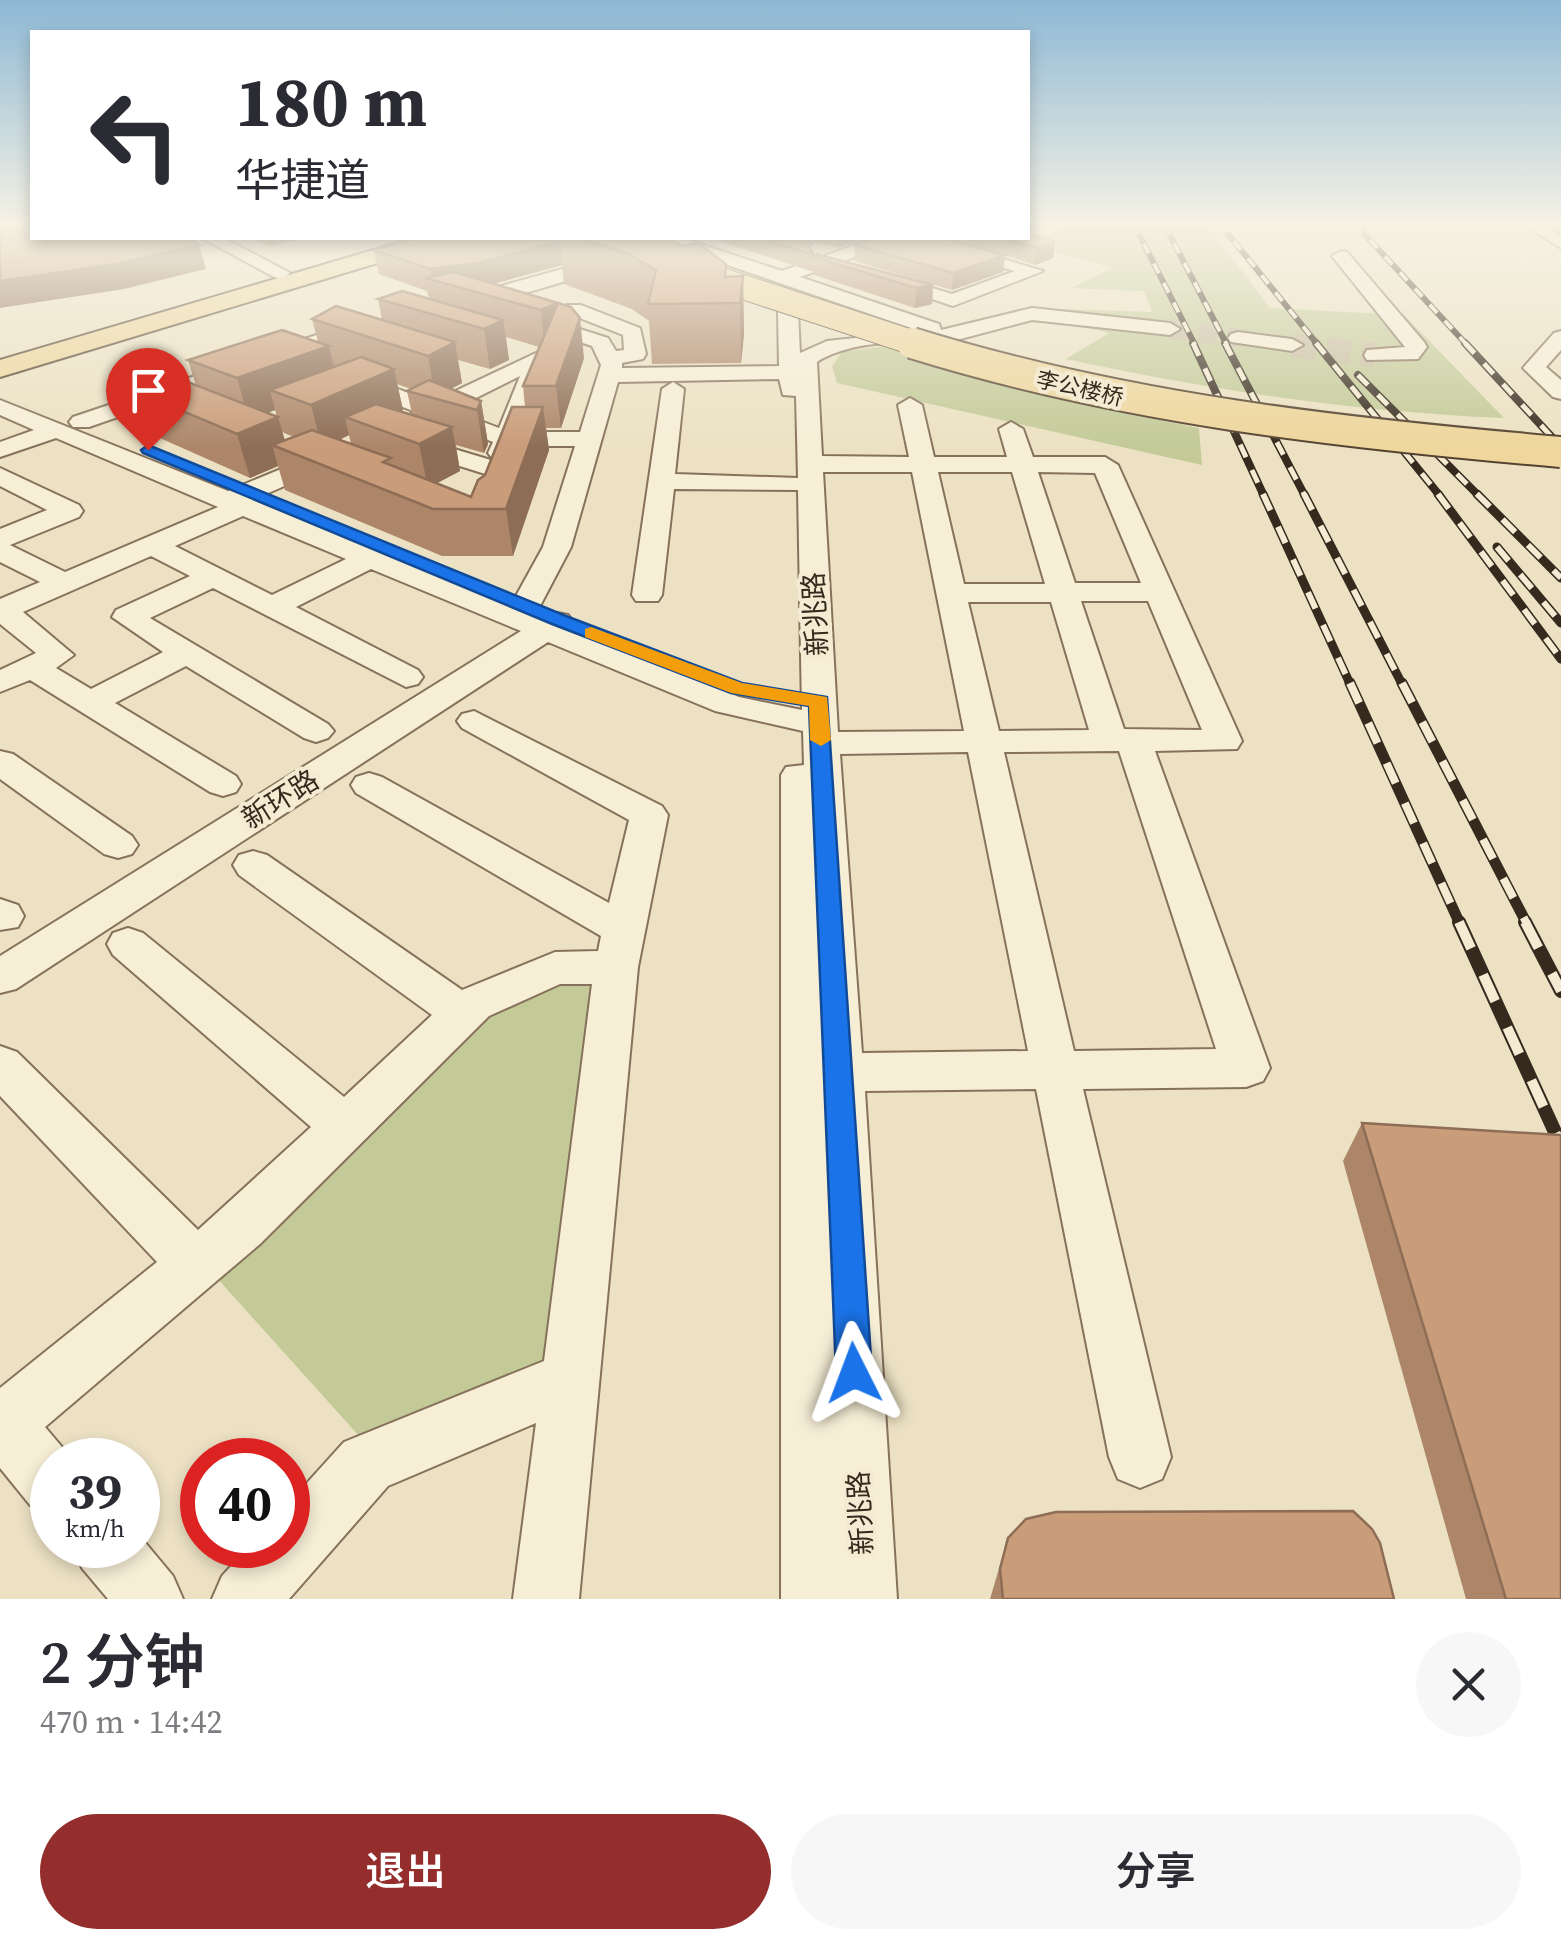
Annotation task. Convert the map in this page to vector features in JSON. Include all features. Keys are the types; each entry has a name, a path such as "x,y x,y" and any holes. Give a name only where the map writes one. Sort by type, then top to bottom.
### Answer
{"main road":[{"path":"0,356 193,299"},
{"path":"0,369 234,299"},
{"name":"李公楼桥","path":"779,299 921,346 1082,390 1245,419 1561,452"},
{"name":"李公楼桥","path":"798,299 1080,377 1252,406 1561,439"}],"street":[{"path":"460,299 453,300 600,342 610,367 556,548 542,619"},
{"path":"543,299 634,332 635,354 610,367"},
{"name":"新兆路","path":"785,299 800,474 811,718 840,1072 864,1599"},
{"path":"792,299 873,340 953,335 1032,314 1170,329"},
{"path":"843,299 953,335"},
{"path":"1375,354 1410,354 1416,347 1376,299"},
{"path":"604,318 632,309"},
{"path":"0,450 391,320 362,340 308,364 168,401 184,408"},
{"path":"1561,337 1534,368 1561,392"},
{"path":"1238,338 1292,345"},
{"name":"新兆路","path":"800,474 808,356 827,347 873,340"},
{"path":"501,346 538,358"},
{"path":"538,358 491,477 384,435 491,382 538,358"},
{"path":"308,364 436,409 506,439 590,439"},
{"path":"610,367 790,372"},
{"path":"457,370 491,382"},
{"path":"340,397 370,386"},
{"path":"647,595 673,389"},
{"path":"0,390 68,426 239,499 542,619 728,704 983,740 1224,741 1105,465 922,464 662,481"},
{"path":"910,404 1140,1457"},
{"path":"0,407 68,426"},
{"path":"840,1072 1246,1068 1062,592 1011,429"},
{"path":"284,447 320,462"},
{"path":"16,675 58,654 1,610 152,545 320,462 353,461"},
{"path":"0,476 69,511 0,539"},
{"path":"239,499 368,559 542,619"},
{"path":"152,545 406,677"},
{"path":"0,551 64,583"},
{"path":"271,608 368,559"},
{"path":"211,578 127,617 316,731"},
{"path":"951,593 1160,592"},
{"name":"新环路","path":"0,977 542,619"},
{"path":"90,704 187,653"},
{"path":"16,675 90,704 223,784"},
{"name":"新兆路","path":"811,718 814,1599"},
{"path":"474,721 649,816 620,948 546,1599"},
{"path":"0,762 118,845"},
{"path":"370,784 620,948"},
{"path":"254,864 463,1014"},
{"path":"128,944 345,1127"},
{"path":"30,1458 1,1424 196,1264 473,1004 555,968 620,948"},
{"path":"0,1065 196,1264"},
{"path":"245,1599 366,1464 570,1379"},
{"path":"124,1568 150,1599"}],"green space":[{"path":"1147,299 1263,299 1270,308 1404,315 1504,418 1393,411 1284,398 1066,359 1109,333 1054,320 1057,309 1152,312"},
{"path":"886,346 1071,402 1199,428 1202,465 837,383 832,366 842,352"},
{"path":"561,982 622,985 570,1362 369,1447 216,1277 477,1023"}],"building":[{"path":"378,299 429,299 503,320 484,329"},
{"path":"500,299 543,299 558,303 541,310"},
{"path":"649,299 740,299 740,303 648,304"},
{"path":"558,303 571,307 580,318 556,386 523,386"},
{"path":"336,306 455,342 428,356 312,319"},
{"path":"282,330 329,346 237,378 188,360"},
{"path":"361,357 394,369 311,405 270,390"},
{"path":"149,367 278,417 237,434 111,381"},
{"path":"429,380 481,401 477,410 407,391"},
{"path":"376,404 452,427 419,444 345,417"},
{"path":"512,407 543,407 506,509 433,509 272,445 312,430 391,458 383,462 471,497 478,480 485,475"},
{"path":"1362,1123 1561,1135 1561,1599 1506,1599"},
{"path":"1353,1511 1380,1543 1394,1599 1003,1599 1000,1569 1008,1538 1026,1519 1056,1512"}],"tunnel":[{"path":"1170,329 1238,338"},
{"path":"1292,345 1375,355"}],"railway":[{"path":"1172,299 1195,345"},
{"path":"1203,299 1227,345"},
{"path":"1280,299 1318,345"},
{"path":"1424,299 1467,345"},
{"path":"1193,343 1264,496"},
{"path":"1225,343 1305,496"},
{"path":"1316,343 1440,496"},
{"path":"1465,343 1561,447"},
{"path":"1358,375 1561,578"},
{"path":"1263,494 1351,686"},
{"path":"1304,494 1403,686"},
{"path":"1438,494 1561,659"},
{"path":"1497,547 1561,623"},
{"path":"1350,683 1460,924"},
{"path":"1402,683 1527,924"},
{"path":"1459,922 1561,1145"},
{"path":"1525,922 1561,991"}],"slow traffic":[{"path":"591,633 738,689 820,701 821,740"}],"route":[{"path":"148,450 559,620 738,689 820,701 854,1373"}]}
